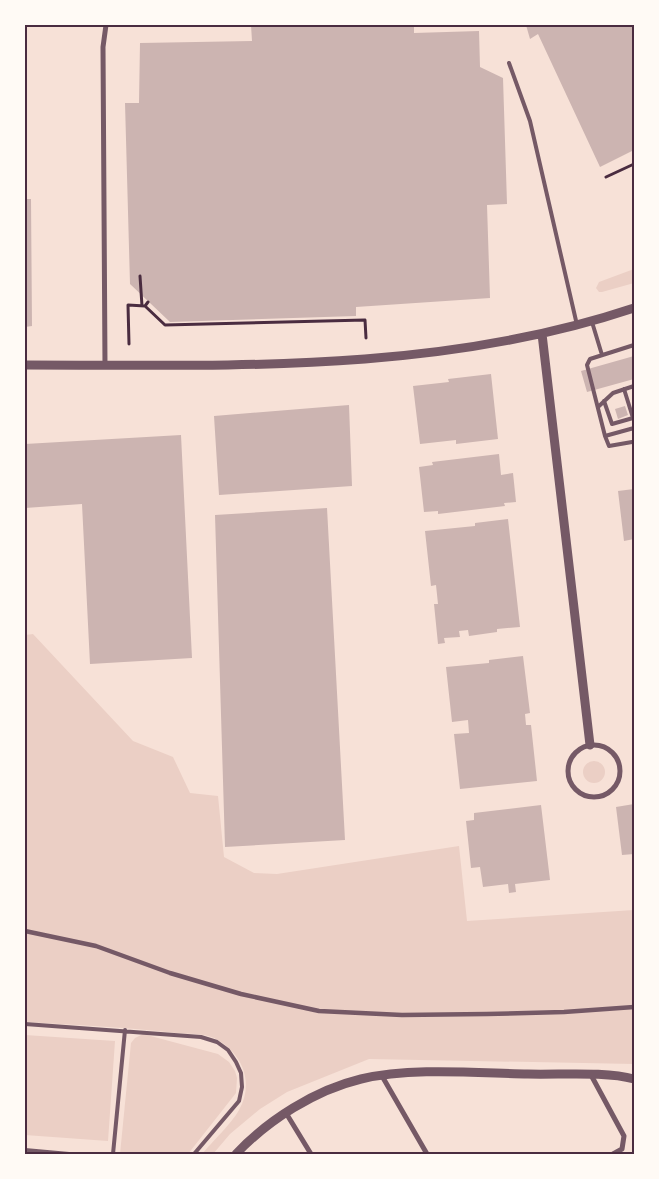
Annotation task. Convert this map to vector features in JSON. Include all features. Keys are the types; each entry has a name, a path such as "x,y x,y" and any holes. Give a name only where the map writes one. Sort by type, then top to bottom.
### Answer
{"street":[{"path":"105,365 103,47 106,25"},
{"path":"25,365 302,364 382,359 486,346 542,334 634,308"},
{"path":"542,334 590,745"},
{"path":"590,745 602,746 610,750 616,757 620,771 619,780 615,787 608,794 599,798 580,795 568,778 567,769 570,760 582,747 590,745"},
{"path":"25,930 96,946 170,973 240,994 318,1011 402,1014 487,1014 564,1012 634,1007"},
{"path":"236,1154 246,1143 286,1112 316,1096 361,1079 436,1073 624,1076 634,1079"},
{"path":"591,1075 624,1136 622,1149 613,1154"},
{"path":"382,1076 427,1154"},
{"path":"286,1112 311,1154"}],"lane":[{"path":"509,63 530,120 577,325"},
{"path":"591,321 602,355"},
{"path":"632,442 609,446 587,365 590,359 634,345"},
{"path":"598,407 613,393 634,386"},
{"path":"604,401 612,424 633,418 624,389"},
{"path":"605,436 634,428"},
{"path":"25,1024 201,1037 217,1042 228,1050 241,1073 242,1086 239,1101 194,1154"},
{"path":"113,1154 125,1030"},
{"path":"25,1150 70,1154"}],"path":[{"path":"606,177 634,164"},
{"path":"140,276 144,306 165,326 365,320 366,338"},
{"path":"129,344 128,305 144,306 148,302"}],"shaded area":[{"path":"634,269 634,283 602,292 599,292 596,288 599,282"},
{"path":"33,634 133,741 173,757 190,793 218,796 224,857 254,873 277,874 459,846 467,921 634,910 634,1064 369,1059 287,1092 260,1109 230,1134 213,1154 202,1154 236,1115 244,1099 246,1089 243,1069 232,1051 224,1044 210,1036 200,1034 25,1022 25,635"},
{"path":"594,761 602,764 605,772 602,780 594,783 586,780 583,772 586,764"},
{"path":"143,1034 218,1054 229,1062 235,1071 237,1078 236,1093 188,1154 120,1154 131,1043 135,1038"},
{"path":"25,1035 115,1041 108,1141 25,1135"}],"building":[{"path":"251,25 414,25 414,33 479,31 480,67 503,78 507,204 487,205 490,298 356,307 356,316 170,322 130,284 125,103 139,103 140,43 252,41"},
{"path":"526,25 634,25 634,150 600,167 538,34 530,39"},
{"path":"25,199 31,199 32,326 25,327"},
{"path":"634,356 634,379 587,392 581,371"},
{"path":"491,374 498,439 456,444 456,440 420,444 413,386 449,382 448,379"},
{"path":"349,405 352,486 219,495 214,416"},
{"path":"625,406 628,415 618,419 615,409"},
{"path":"181,435 192,658 90,664 82,504 25,508 25,444"},
{"path":"499,454 501,475 513,473 516,502 504,503 505,506 438,514 438,511 424,512 419,467 433,465 432,462"},
{"path":"634,489 634,539 624,541 618,491"},
{"path":"327,508 345,840 225,847 215,515"},
{"path":"508,519 520,627 497,629 497,632 469,636 468,630 459,631 460,637 444,638 445,643 438,644 434,604 438,604 436,585 431,586 425,531 475,526 475,523"},
{"path":"523,656 530,713 525,714 526,725 531,725 537,781 460,789 454,734 469,733 468,720 452,722 446,667 489,663 489,660"},
{"path":"634,804 634,854 622,855 616,807"},
{"path":"541,805 550,880 515,884 516,892 509,893 508,884 483,887 480,867 471,868 466,821 474,820 474,813"}]}
